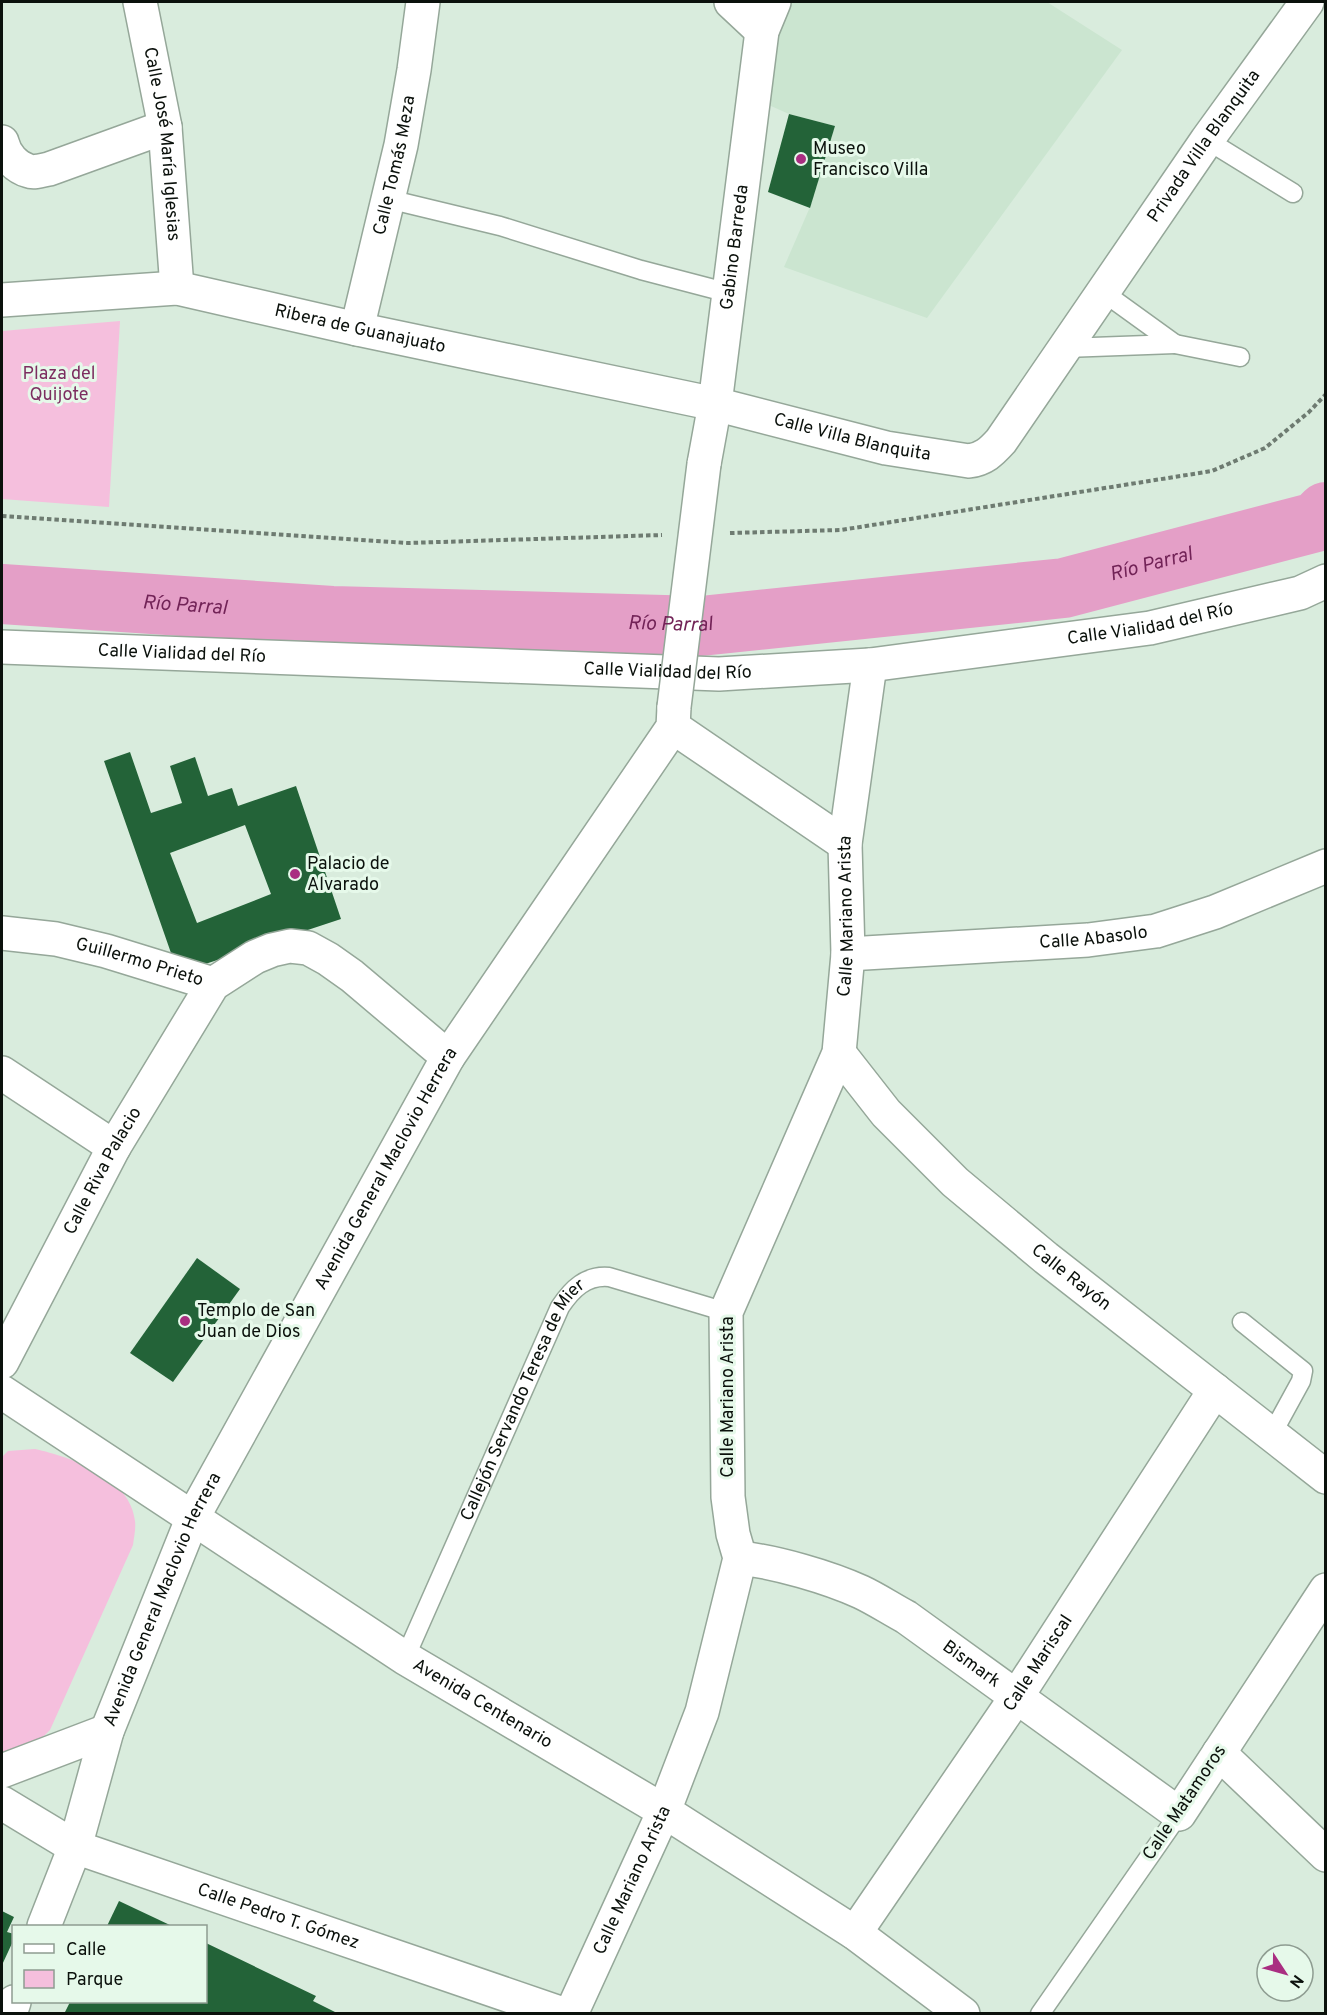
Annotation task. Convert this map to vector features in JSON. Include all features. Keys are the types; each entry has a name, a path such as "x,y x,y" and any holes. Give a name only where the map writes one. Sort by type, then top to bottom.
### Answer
{"street":[{"name":"Calle José María Iglesias","path":"140,2 165,127 177,288"},
{"name":"Calle Tomás Meza","path":"357,328 401,145 423,2"},
{"path":"730,2 768,16"},
{"name":"Privada Villa Blanquita","path":"990,453 1001,441 1207,140 1307,2"},
{"name":"Gabino Barreda","path":"674,717 704,464 715,404 768,16"},
{"path":"2,142 5,153 18,166 30,172 49,170 165,127"},
{"name":"Ribera de Guanajuato","path":"2,300 177,288 715,404"},
{"name":"Calle Villa Blanquita","path":"715,404 886,448 969,462 980,460 990,453"},
{"name":"Calle Vialidad del Río","path":"2,647 719,674 870,665 1150,628 1300,593 1326,581"},
{"name":"Calle Mariano Arista","path":"571,2013 664,1811 702,1713 740,1558 733,1534 728,1497 726,1312 839,1053 848,954 845,844 870,665"},
{"path":"674,717 845,844"},
{"name":"Avenida General Maclovio Herrera","path":"44,1925 75,1847 107,1731 193,1517 448,1057 674,717"},
{"name":"Calle Abasolo","path":"848,954 1088,940 1156,931 1215,912 1326,866"},
{"name":"Guillermo Prieto","path":"2,933 56,939 106,951 213,984 255,957 272,950 290,946 308,948 352,976 448,1057"},
{"name":"Calle Riva Palacio","path":"2,1362 114,1147 213,984"},
{"name":"Calle Rayón","path":"839,1053 886,1113 955,1182 1046,1258 1326,1477"},
{"path":"2,1073 114,1147"},
{"name":"Calle Mariscal","path":"855,1932 1017,1696 1215,1390"},
{"name":"Avenida Centenario","path":"2,1392 405,1658 664,1811 855,1932 963,2013"},
{"name":"Bismark","path":"740,1558 760,1560 861,1592 906,1617 1179,1814"},
{"name":"Calle Matamoros","path":"1179,1814 1326,1590"},
{"path":"2,1771 107,1731"},
{"path":"1219,1753 1326,1855"},
{"name":"Calle Pedro T. Gómez","path":"2,1803 75,1847 563,2013"}],"lane":[{"path":"1207,140 1293,193"},
{"path":"388,199 500,226 641,270 729,293"},
{"path":"1104,292 1175,344"},
{"path":"1065,348 1175,344 1240,357"},
{"name":"Callejón Servando Teresa de Mier","path":"405,1658 560,1307 569,1294 595,1276 609,1277 726,1312"},
{"path":"1242,1322 1303,1371 1301,1381 1272,1434"},
{"name":"Calle Matamoros","path":"1040,2013 1179,1814"}],"shaded area":[{"path":"788,2 1047,2 1122,50 927,318 784,267 810,207 835,126 789,114 760,101 764,58"}],"green space":[{"name":"Plaza del Quijote","path":"120,321 109,507 2,499 2,331"},
{"path":"35,1449 81,1464 111,1481 123,1493 131,1506 135,1533 133,1545 50,1730 32,1748 2,1758 2,1457 8,1451"}],"building":[{"name":"Museo Francisco Villa","path":"789,114 835,126 810,208 768,192"},
{"name":"Palacio de Alvarado","path":"130,752 151,813 182,803 170,766 195,757 208,796 232,788 238,806 296,786 341,919 178,973 104,761","holes":["245,825 271,894 197,923 170,853"]},
{"name":"Templo de San Juan de Dios","path":"197,1258 240,1289 173,1382 130,1353"},
{"path":"119,1901 170,1925 107,1925"},
{"path":"2,1911 14,1917 7,1932 12,1933 12,1943 2,1965"},
{"path":"207,1943 316,1996 313,2001 339,2014 64,2014 70,2003 207,2003"}],"waterway":[{"name":"Río Parral","path":"2,594 332,616 701,626 1064,588 1316,522 1326,512"}],"place":[{"name":"Museo Francisco Villa","path":"801,159"},
{"name":"Palacio de Alvarado","path":"295,874"},
{"name":"Templo de San Juan de Dios","path":"185,1321"}]}
